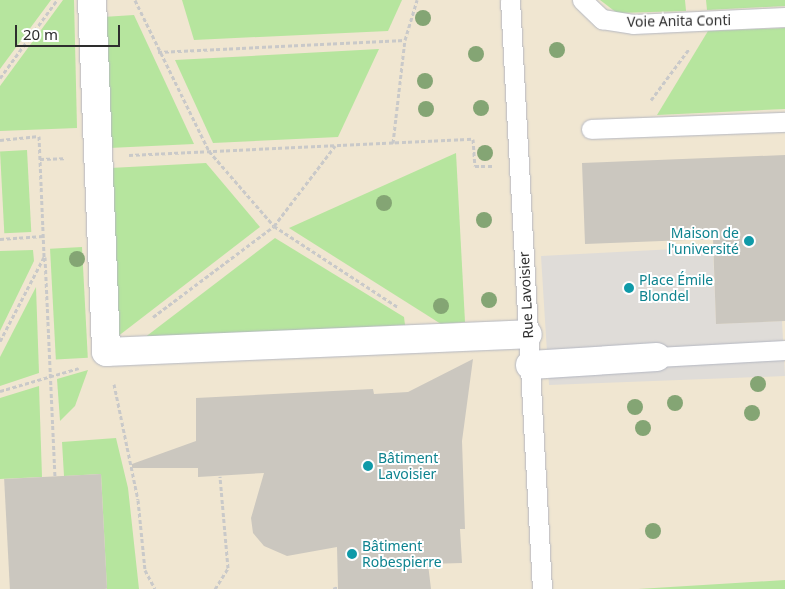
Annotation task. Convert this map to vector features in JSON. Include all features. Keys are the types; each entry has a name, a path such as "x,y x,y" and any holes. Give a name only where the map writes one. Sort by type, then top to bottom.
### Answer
{"street":[{"path":"92,0 96,156 106,352 528,334"},
{"path":"530,365 657,356"}],"lane":[{"name":"Rue Lavoisier","path":"510,0 542,589"},
{"name":"Voie Anita Conti","path":"582,0 602,19 617,22 696,22 785,17"},
{"path":"591,129 785,122"},
{"path":"657,356 785,350"}],"path":[{"path":"0,78 57,0"},
{"path":"135,0 158,52 209,151 274,226 403,310"},
{"path":"393,143 405,40 417,0"},
{"path":"648,127 651,99 695,42 696,22"},
{"path":"158,52 405,40"},
{"path":"0,140 39,136 55,476"},
{"path":"40,159 473,139 475,166 520,164"},
{"path":"146,322 274,226 335,146"},
{"path":"0,239 43,236"},
{"path":"0,341 44,257"},
{"path":"0,391 88,365 106,352 138,500 145,570 155,589"},
{"path":"214,589 219,587 228,568 220,476"},
{"path":"219,587 223,589"},
{"path":"333,589 338,587"}],"shaded area":[{"path":"0,0 785,0 785,589 0,589"},
{"name":"Place Émile Blondel","path":"713,247 716,324 782,321 785,376 549,385 541,256"}],"green space":[{"path":"0,0 51,0 0,69"},
{"path":"63,0 74,0 77,128 0,131 0,86"},
{"path":"182,0 402,0 388,31 194,40"},
{"path":"600,0 685,0 686,11 617,13"},
{"path":"706,0 785,0 785,6 707,10"},
{"path":"134,15 194,144 109,148 103,17"},
{"path":"785,28 785,109 657,115 708,31"},
{"path":"379,49 338,137 213,143 175,60"},
{"path":"27,150 31,232 4,233 0,151"},
{"path":"456,153 465,322 441,324 289,228"},
{"path":"206,163 260,227 117,337 110,168"},
{"path":"275,238 404,317 405,325 144,338"},
{"path":"82,247 88,358 56,360 50,249"},
{"path":"33,250 34,261 0,331 0,251"},
{"path":"36,287 39,373 0,386 0,357"},
{"path":"88,370 75,406 60,421 57,379"},
{"path":"39,386 42,477 0,479 0,398"},
{"path":"116,438 128,488 139,589 107,589 101,474 64,476 62,442"},
{"path":"785,580 785,589 638,589"}],"building":[{"name":"Maison de l'université","path":"785,155 785,321 716,324 713,239 585,244 582,163"},
{"name":"Bâtiment Lavoisier","path":"473,359 462,441 465,529 460,529 462,563 428,564 431,589 338,589 337,547 287,556 264,546 253,533 251,518 264,473 198,477 198,468 132,468 132,464 196,441 196,398 373,389 374,394 408,392"},
{"path":"101,474 107,589 10,589 4,479"}],"place":[{"name":"Maison de l'université","path":"749,241"},
{"name":"Place Émile Blondel","path":"629,288"},
{"name":"Bâtiment Lavoisier","path":"368,466"},
{"name":"Bâtiment Robespierre","path":"352,554"}]}
